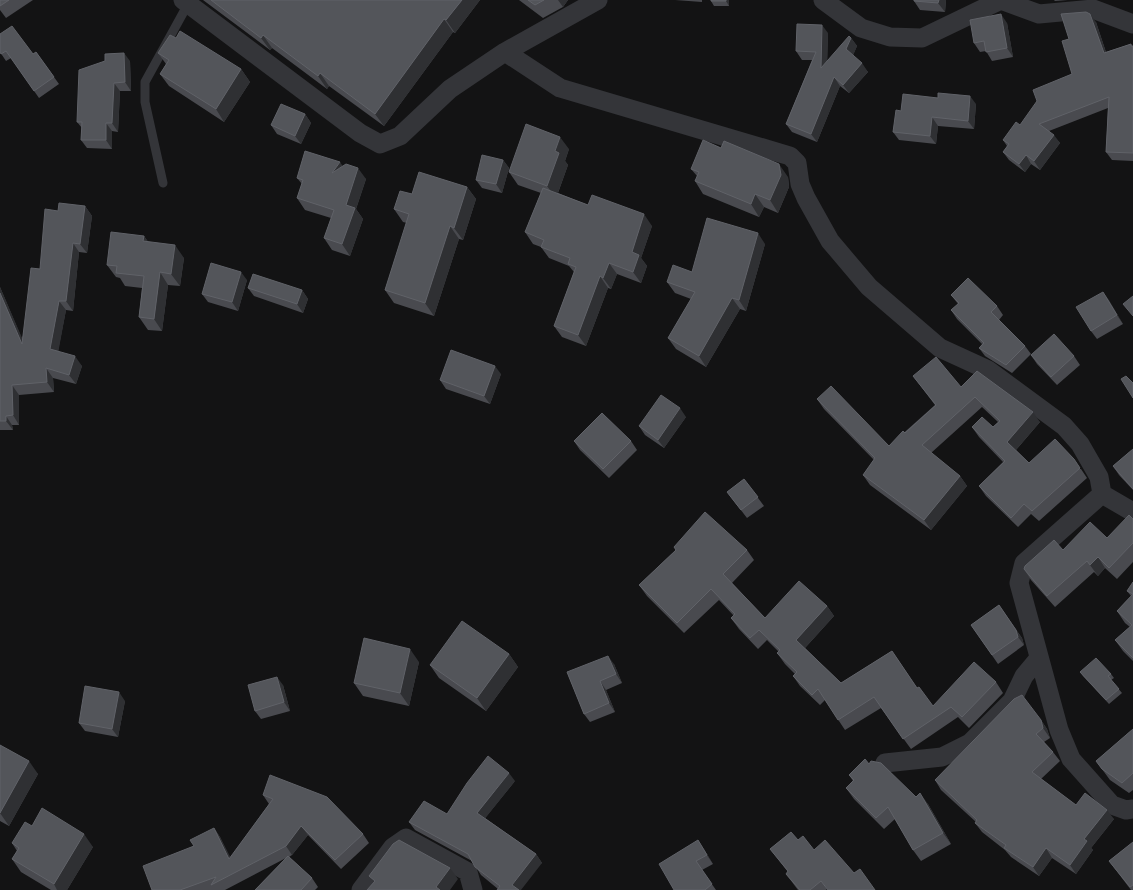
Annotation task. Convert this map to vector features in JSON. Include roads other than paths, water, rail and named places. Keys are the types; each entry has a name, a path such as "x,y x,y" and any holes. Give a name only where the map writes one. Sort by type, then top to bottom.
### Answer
{"street":[{"path":"185,2 360,133 380,144 400,136 450,89 505,52 598,0"},
{"path":"823,0 861,28 890,37 922,38 1001,0 1039,14 1093,9 1133,24"},
{"path":"505,52 560,88 790,156 797,163 800,184 806,198 830,241 869,287 940,348 988,370 1064,426 1080,444 1100,477 1102,494"},
{"path":"1102,494 1133,512"},
{"path":"1102,494 1024,563 1019,583 1059,730 1071,759 1112,805 1126,810 1133,808"},
{"path":"885,763 942,757 970,743 1012,701 1024,676 1039,658"},
{"path":"361,890 393,847 406,838 468,872 473,890"}],"lane":[{"path":"163,183 145,102 145,82 185,2"}]}
